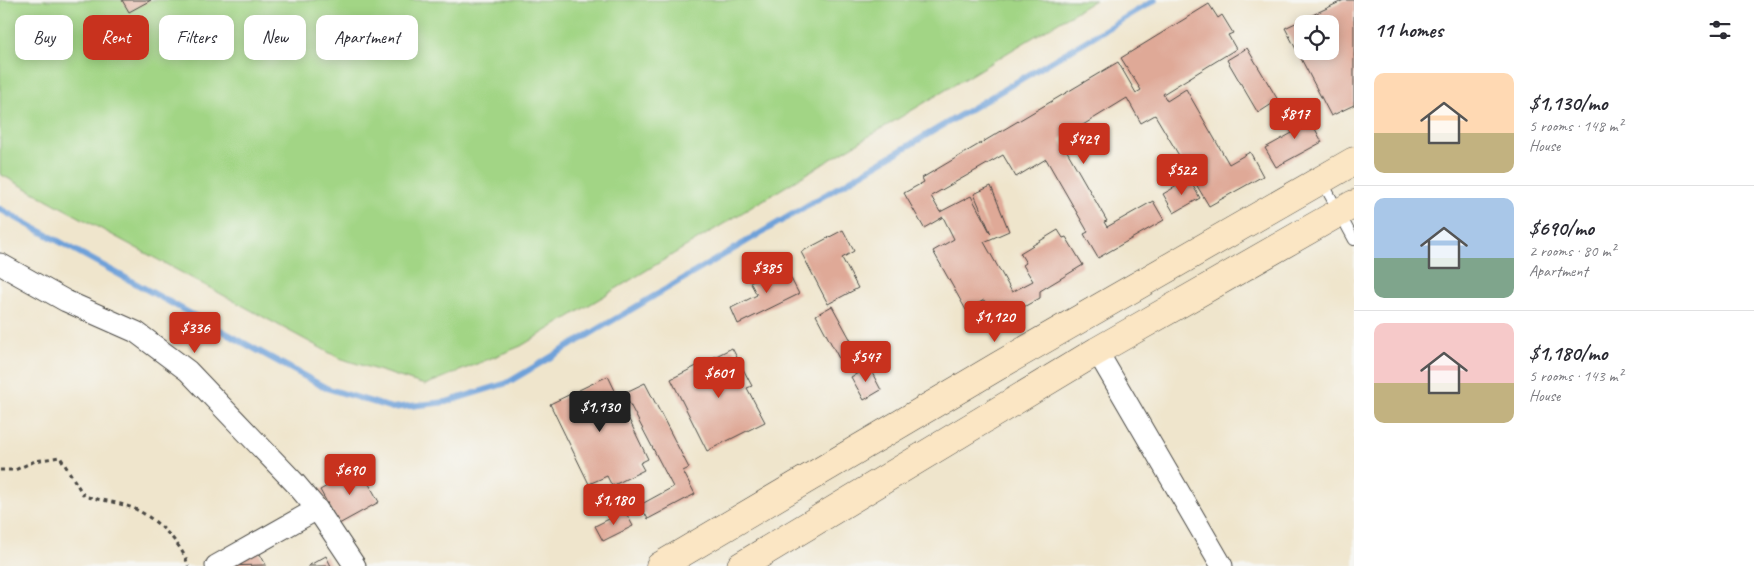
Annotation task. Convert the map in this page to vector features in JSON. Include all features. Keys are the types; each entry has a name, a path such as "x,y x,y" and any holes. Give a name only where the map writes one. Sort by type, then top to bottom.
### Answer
{"main road":[{"path":"660,566 998,366 1354,162"},
{"path":"741,566 1097,351 1346,208"}],"street":[{"path":"5,273 136,332 188,371 317,509 355,566"},
{"path":"1097,351 1222,566"},
{"path":"216,566 317,509"}],"lane":[{"path":"1321,180 1346,208 1354,240"}],"path":[{"path":"0,470 15,470 35,461 60,457 84,496 137,509 161,527 179,545 188,566"}],"green space":[{"path":"0,0 1095,0 521,346 425,385 339,358 0,174"}],"building":[{"path":"122,0 151,0 129,12"},
{"path":"1344,0 1354,0 1354,105 1331,116 1302,60 1339,60 1339,15 1312,15"},
{"path":"1209,4 1218,18 1222,15 1233,33 1228,35 1236,49 1163,94 1167,101 1186,89 1229,164 1250,152 1263,176 1209,206 1155,115 1141,123 1127,98 1060,139 1107,221 1104,222 1107,227 1153,201 1164,220 1098,258 1084,234 1088,232 1046,159 1016,177 1003,155 931,196 940,212 971,196 991,234 974,194 991,186 1009,231 984,242 1012,292 1033,281 1023,265 1026,263 1020,253 1058,230 1063,238 1066,237 1083,265 1040,291 1040,298 996,322 984,300 966,310 933,251 954,239 943,217 924,228 904,193 924,182 922,178 1118,62 1136,93 1141,90 1121,58"},
{"path":"1294,24 1294,45 1285,28"},
{"path":"1247,48 1278,100 1258,113 1227,60"},
{"path":"1305,110 1322,142 1276,167 1265,148 1292,133 1285,121"},
{"path":"1189,179 1200,198 1174,213 1163,194"},
{"path":"843,230 854,251 842,258 858,288 828,304 801,252"},
{"path":"784,265 799,294 738,324 731,308 757,295 750,282"},
{"path":"832,306 860,357 843,366 816,315"},
{"path":"732,348 752,386 747,388 765,422 707,451 671,379"},
{"path":"869,367 881,390 864,400 851,377"},
{"path":"608,376 648,459 640,463 644,470 612,486 607,476 589,484 550,404"},
{"path":"645,383 689,468 683,471 695,494 648,519 640,505 673,487 624,393"},
{"path":"360,468 379,502 339,524 320,490"},
{"path":"625,511 633,526 603,541 595,526"},
{"path":"256,547 266,565 221,566"},
{"path":"326,556 331,566 308,566"}],"waterway":[{"path":"0,209 326,388 392,408 446,402 507,383 1155,0"}]}
